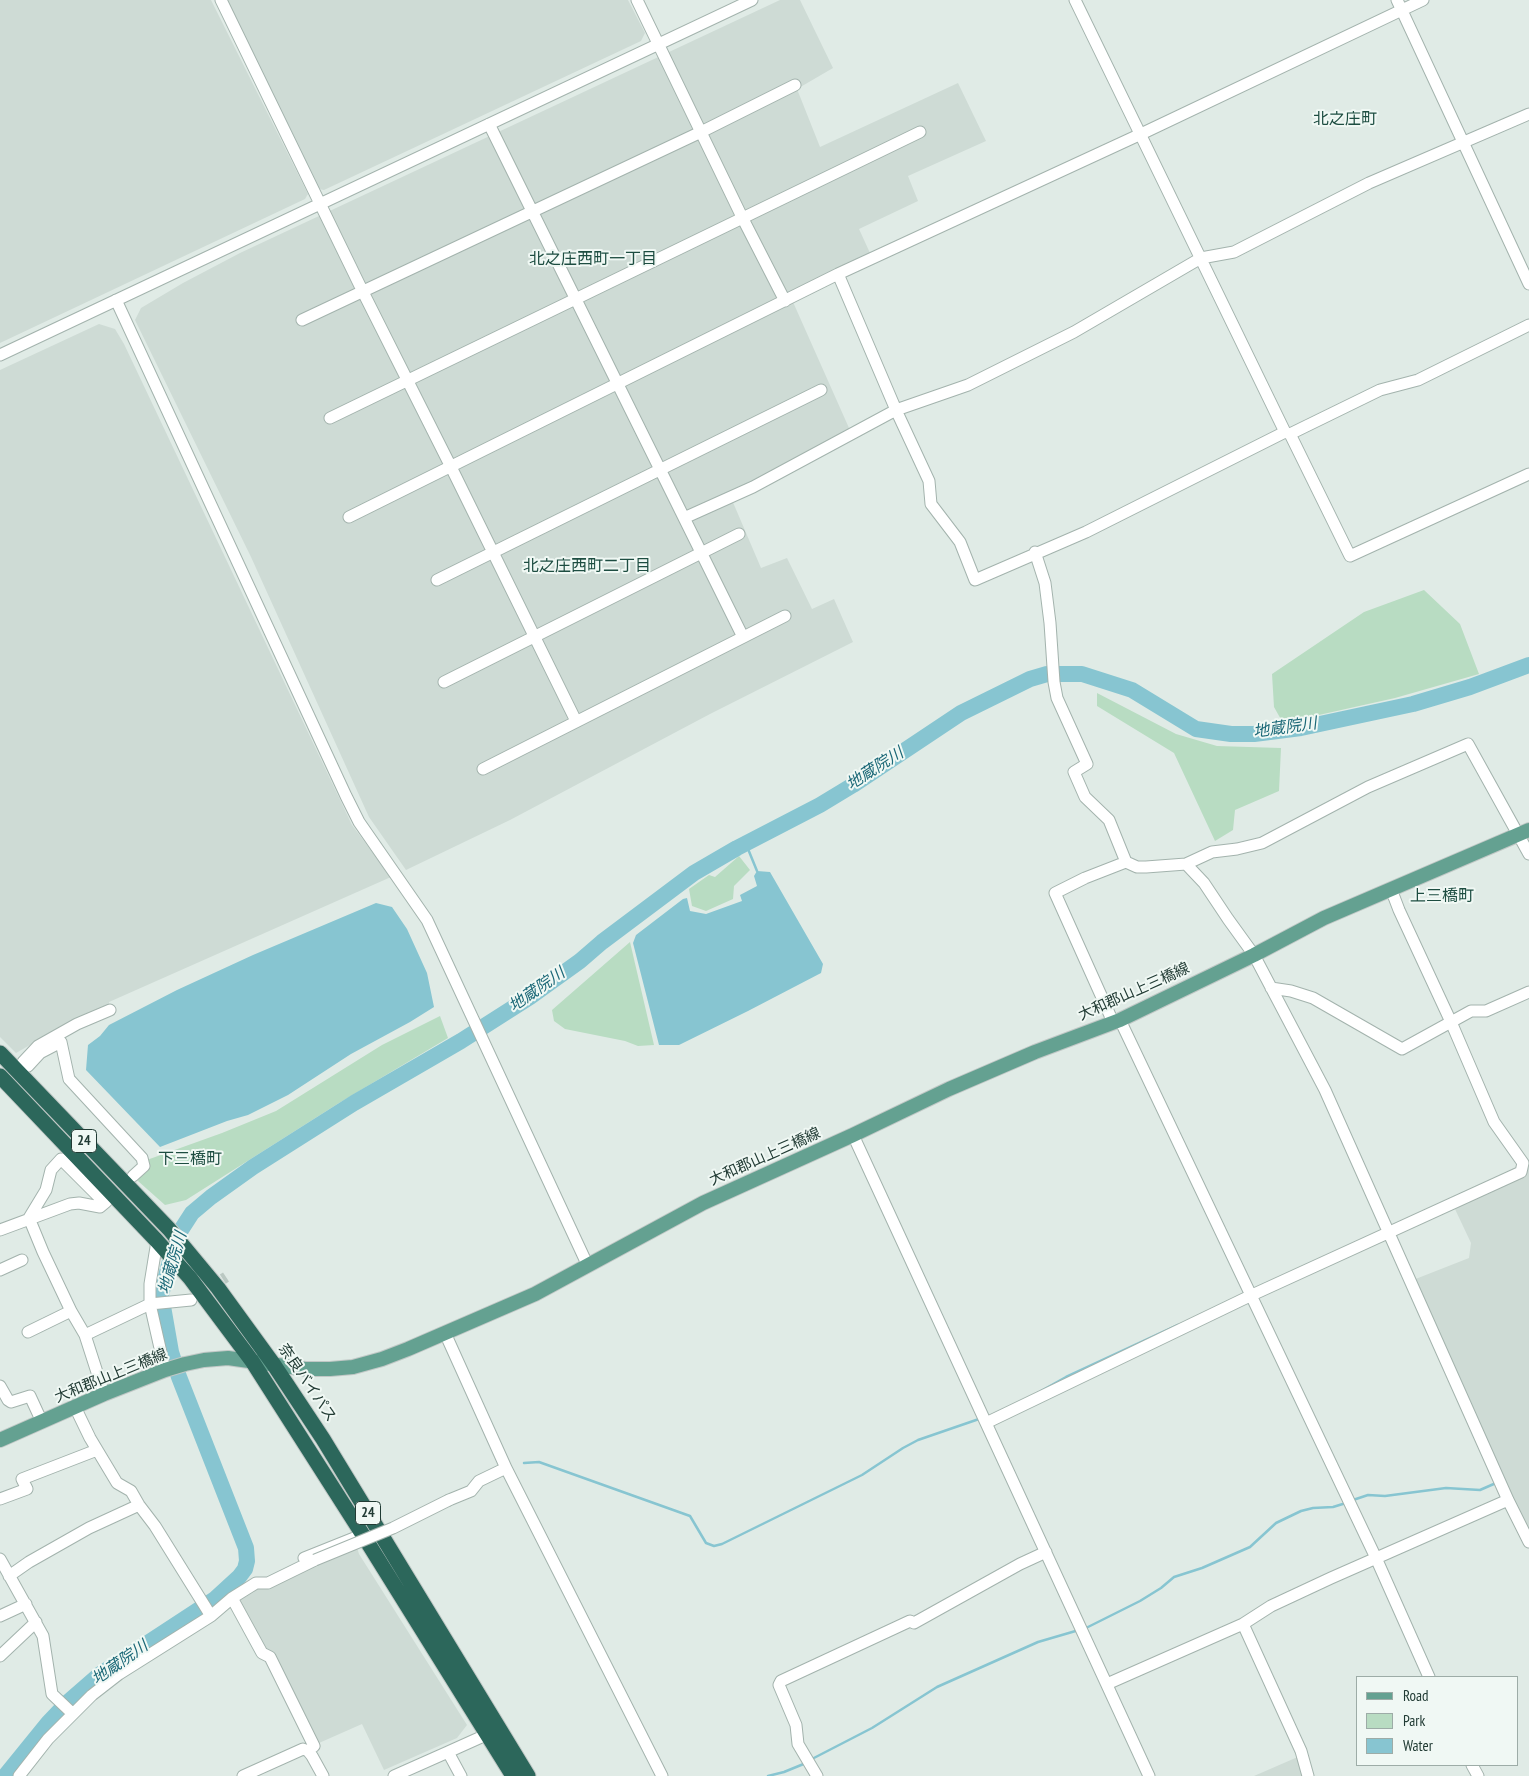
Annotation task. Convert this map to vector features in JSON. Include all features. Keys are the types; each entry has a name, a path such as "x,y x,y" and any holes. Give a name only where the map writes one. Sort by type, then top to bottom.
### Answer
{"highway":[{"name":"奈良バイパス","path":"0,1053 169,1229 218,1288 274,1365 323,1439 528,1776"},
{"name":"24","path":"0,1076 107,1195 159,1244 190,1278 252,1361 513,1776"}],"main road":[{"name":"大和郡山上三橋線","path":"0,1440 104,1394 185,1364 228,1358 305,1369 330,1369 354,1366 382,1359 535,1294 644,1233 703,1203 949,1089 1035,1052 1116,1021 1324,918 1524,832"}],"street":[{"path":"221,0 363,292 576,721"},
{"path":"637,0 742,218 785,301"},
{"path":"0,355 752,0"},
{"path":"1075,0 1287,433 1350,556 1529,474"},
{"path":"350,517 838,274 1141,134 1400,5 1423,0"},
{"path":"1400,5 1529,284"},
{"path":"302,320 701,132 795,85"},
{"path":"684,518 753,487 896,410 976,381 1074,332 1201,258 1234,252 1369,183 1529,114"},
{"path":"489,124 743,637"},
{"path":"330,418 407,379 920,132"},
{"path":"838,274 896,410 929,481 931,504 960,542 975,580 1035,552 1086,532 1287,433 1380,390 1418,380 1529,325"},
{"path":"116,300 346,796 359,822 428,920 588,1266"},
{"path":"436,580 821,390"},
{"path":"444,682 739,534"},
{"path":"1035,552 1045,583 1057,698 1087,764 1074,772 1085,797 1109,820 1126,862 1137,867 1186,864 1212,852 1262,843 1368,787 1468,744 1524,832 1529,854"},
{"path":"482,769 785,616"},
{"path":"1126,862 1085,878 1055,894 1251,1292 1376,1558 1429,1676"},
{"path":"1186,864 1204,883 1254,954 1325,1090 1508,1500 1529,1542"},
{"path":"984,1418 1251,1292 1389,1233 1522,1168 1494,1122 1391,889"},
{"path":"1271,988 1291,991 1313,998 1402,1049 1471,1011 1486,1011 1529,992"},
{"path":"110,1010 77,1024 38,1046 23,1062 28,1066 40,1053 61,1042 69,1079 142,1158 144,1166 133,1176"},
{"path":"853,1135 1149,1776"},
{"path":"30,1218 46,1190 51,1170 61,1159 98,1196 107,1195"},
{"path":"0,1230 70,1204 79,1203 100,1207 107,1195"},
{"path":"30,1218 43,1252 85,1335 104,1394"},
{"path":"159,1244 150,1284 158,1303 166,1370"},
{"path":"0,1270 22,1260"},
{"path":"85,1335 158,1303 191,1300"},
{"path":"28,1332 72,1312"},
{"path":"445,1333 506,1468 662,1776"},
{"path":"0,1386 11,1402 30,1396 42,1422"},
{"path":"75,1408 117,1484 131,1491 139,1505 156,1526 210,1614"},
{"path":"0,1499 27,1489 22,1479 97,1450"},
{"path":"256,1583 268,1583 315,1560 393,1528 471,1491 479,1481 506,1468"},
{"path":"1106,1684 1243,1624 1272,1606 1508,1500"},
{"path":"9,1576 29,1562 89,1528 139,1505"},
{"path":"19,1776 48,1739 72,1713 119,1674 256,1583 312,1554 363,1535"},
{"path":"811,1767 798,1744 796,1725 779,1685 781,1681 910,1621 914,1623 1020,1564 1046,1552"},
{"path":"0,1559 43,1636 52,1694 72,1713"},
{"path":"232,1598 262,1653 270,1657 314,1746 308,1751 297,1751 262,1772 243,1776"},
{"path":"0,1616 26,1604"},
{"path":"0,1656 36,1622"},
{"path":"1243,1624 1301,1751 1308,1776"},
{"path":"394,1776 488,1734"},
{"path":"308,1751 323,1776"},
{"path":"448,1752 461,1776"}],"shaded area":[{"path":"0,0 211,0 308,194 305,199 0,343"},
{"path":"225,0 628,0 645,33 641,41 324,190 319,189"},
{"path":"780,0 800,0 833,68 797,89 820,147 958,83 986,141 908,176 918,201 859,229 870,253 789,293 853,437 732,500 761,568 787,558 812,609 834,599 853,642 710,714 510,820 406,870 369,817 251,557 135,320 141,308 240,253"},
{"path":"99,324 115,329 124,344 352,825 391,877 109,1002 109,1005 49,1034 16,1053 0,1037 0,370"},
{"path":"1529,1167 1529,1536 1413,1280 1469,1258 1471,1243 1454,1207"},
{"path":"355,1541 359,1554 467,1725 457,1738 384,1770 362,1724 319,1743 309,1723 305,1723 237,1602 254,1592 252,1587"},
{"path":"1300,1756 1306,1776 1254,1776"}],"green space":[{"path":"1424,590 1460,624 1479,674 1395,698 1283,723 1274,707 1272,674 1364,612"},
{"path":"1097,693 1176,734 1217,746 1281,748 1279,791 1235,810 1233,830 1215,841 1174,753 1097,706"},
{"path":"739,856 750,870 734,886 733,899 706,911 692,906 689,889 709,875 715,877"},
{"path":"630,942 654,1045 638,1046 625,1041 565,1029 554,1021 552,1010"},
{"path":"440,1016 448,1038 339,1103 186,1200 165,1205 138,1181 144,1161 276,1111 382,1045"}],"water":[{"path":"757,871 770,872 823,964 821,973 679,1045 659,1045 633,943 636,935 683,899 687,898 690,911 706,914 742,901 740,895 757,886 754,876"},
{"path":"376,903 392,907 407,929 427,973 434,1007 351,1054 288,1095 248,1115 227,1121 160,1147 86,1070 88,1045 100,1036 109,1025 177,990 253,955"}],"waterway":[{"name":"地蔵院川","path":"5,1776 48,1723 68,1702 99,1675 215,1599 245,1569 247,1561 246,1548 171,1352 161,1295 181,1230 192,1213 211,1197 253,1167 354,1103 461,1041 530,997 694,873 737,848 820,805 961,713 1030,679 1047,674 1082,674 1132,690 1196,729 1231,734 1254,734 1301,728 1413,704 1470,687 1529,665"},
{"path":"746,844 757,871"},
{"path":"1041,1391 1066,1377 1178,1325"},
{"path":"524,1463 539,1462 690,1516 706,1543 714,1546 722,1544 862,1475 918,1440 979,1419"},
{"path":"1353,1500 1368,1495 1385,1496 1446,1488 1480,1490 1496,1483"},
{"path":"1084,1629 1140,1601 1174,1577 1202,1568 1250,1547 1276,1523 1301,1511 1333,1507 1346,1503"},
{"path":"810,1760 872,1728 937,1687 1038,1642 1079,1630"},
{"path":"768,1776 806,1763"}],"tunnel":[{"path":"209,1288 226,1277"}],"district":[{"name":"北之庄町","path":"1345,119"},
{"name":"北之庄西町一丁目","path":"593,259"},
{"name":"北之庄西町二丁目","path":"587,566"},
{"name":"上三橋町","path":"1442,896"},
{"name":"下三橋町","path":"190,1159"}]}
